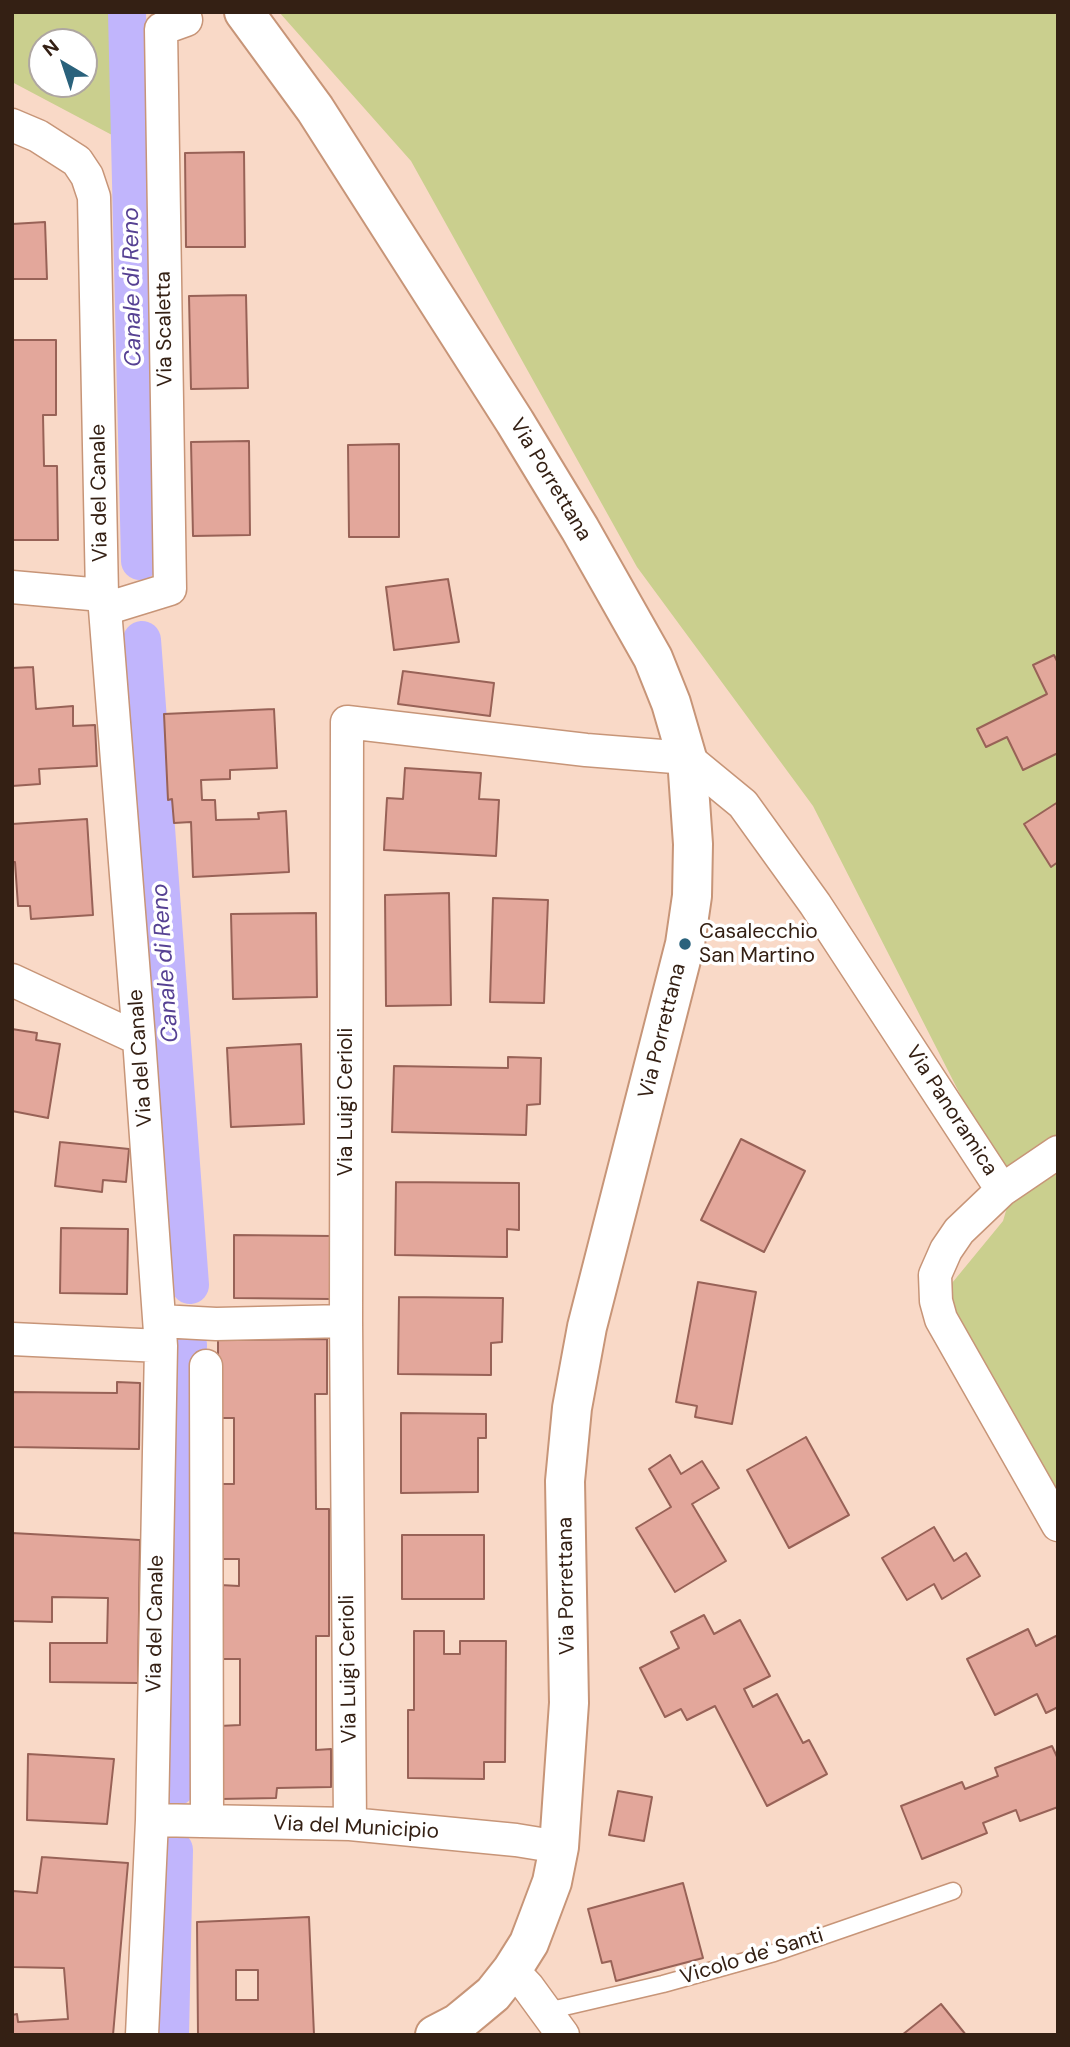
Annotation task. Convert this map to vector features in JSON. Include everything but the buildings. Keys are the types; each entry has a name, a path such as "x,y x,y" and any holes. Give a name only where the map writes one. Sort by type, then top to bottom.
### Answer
{"main road":[{"name":"Via Porrettana","path":"244,12 323,121 580,529 653,658 671,703 687,758 693,844 692,896 685,944 587,1327 572,1408 565,1481 569,1703 559,1847 552,1882 529,1943 512,1970 493,1994 458,2023 435,2035"}],"street":[{"name":"Via Scaletta","path":"103,602 170,589 161,29 186,20"},
{"name":"Via del Canale","path":"12,125 38,136 77,161 87,176 94,197 103,602 160,1334 152,1820 142,2035"},
{"path":"12,587 103,602"},
{"name":"Via Luigi Cerioli","path":"351,1824 346,1321 347,722 586,750 687,758"},
{"name":"Via Panoramica","path":"687,758 743,804 822,914 1002,1189 958,1231 946,1250 935,1275 936,1301 941,1319 1058,1525"},
{"path":"12,980 139,1039"},
{"path":"1002,1189 1058,1152"},
{"path":"12,1339 160,1334 216,1324 346,1321"},
{"path":"205,1366 208,1821"},
{"name":"Via del Municipio","path":"152,1820 351,1824 516,1840 559,1847"},
{"path":"512,1970 555,2023"}],"lane":[{"name":"Vicolo de' Santi","path":"555,2023 663,1984 774,1953 953,1891"}],"green space":[{"path":"12,12 111,12 112,135 42,98 98,98 98,28 28,28 28,90 12,82"},
{"path":"279,12 1058,12 1058,1515 943,1294 1003,1221 1011,1194 813,806 637,567 411,161"}],"waterway":[{"name":"Canale di Reno","path":"127,13 140,561"},
{"name":"Canale di Reno","path":"142,640 190,1285"},
{"path":"176,1787 188,1345"},
{"path":"170,2035 174,1850"}],"place":[{"name":"Casalecchio San Martino","path":"685,944"}]}
